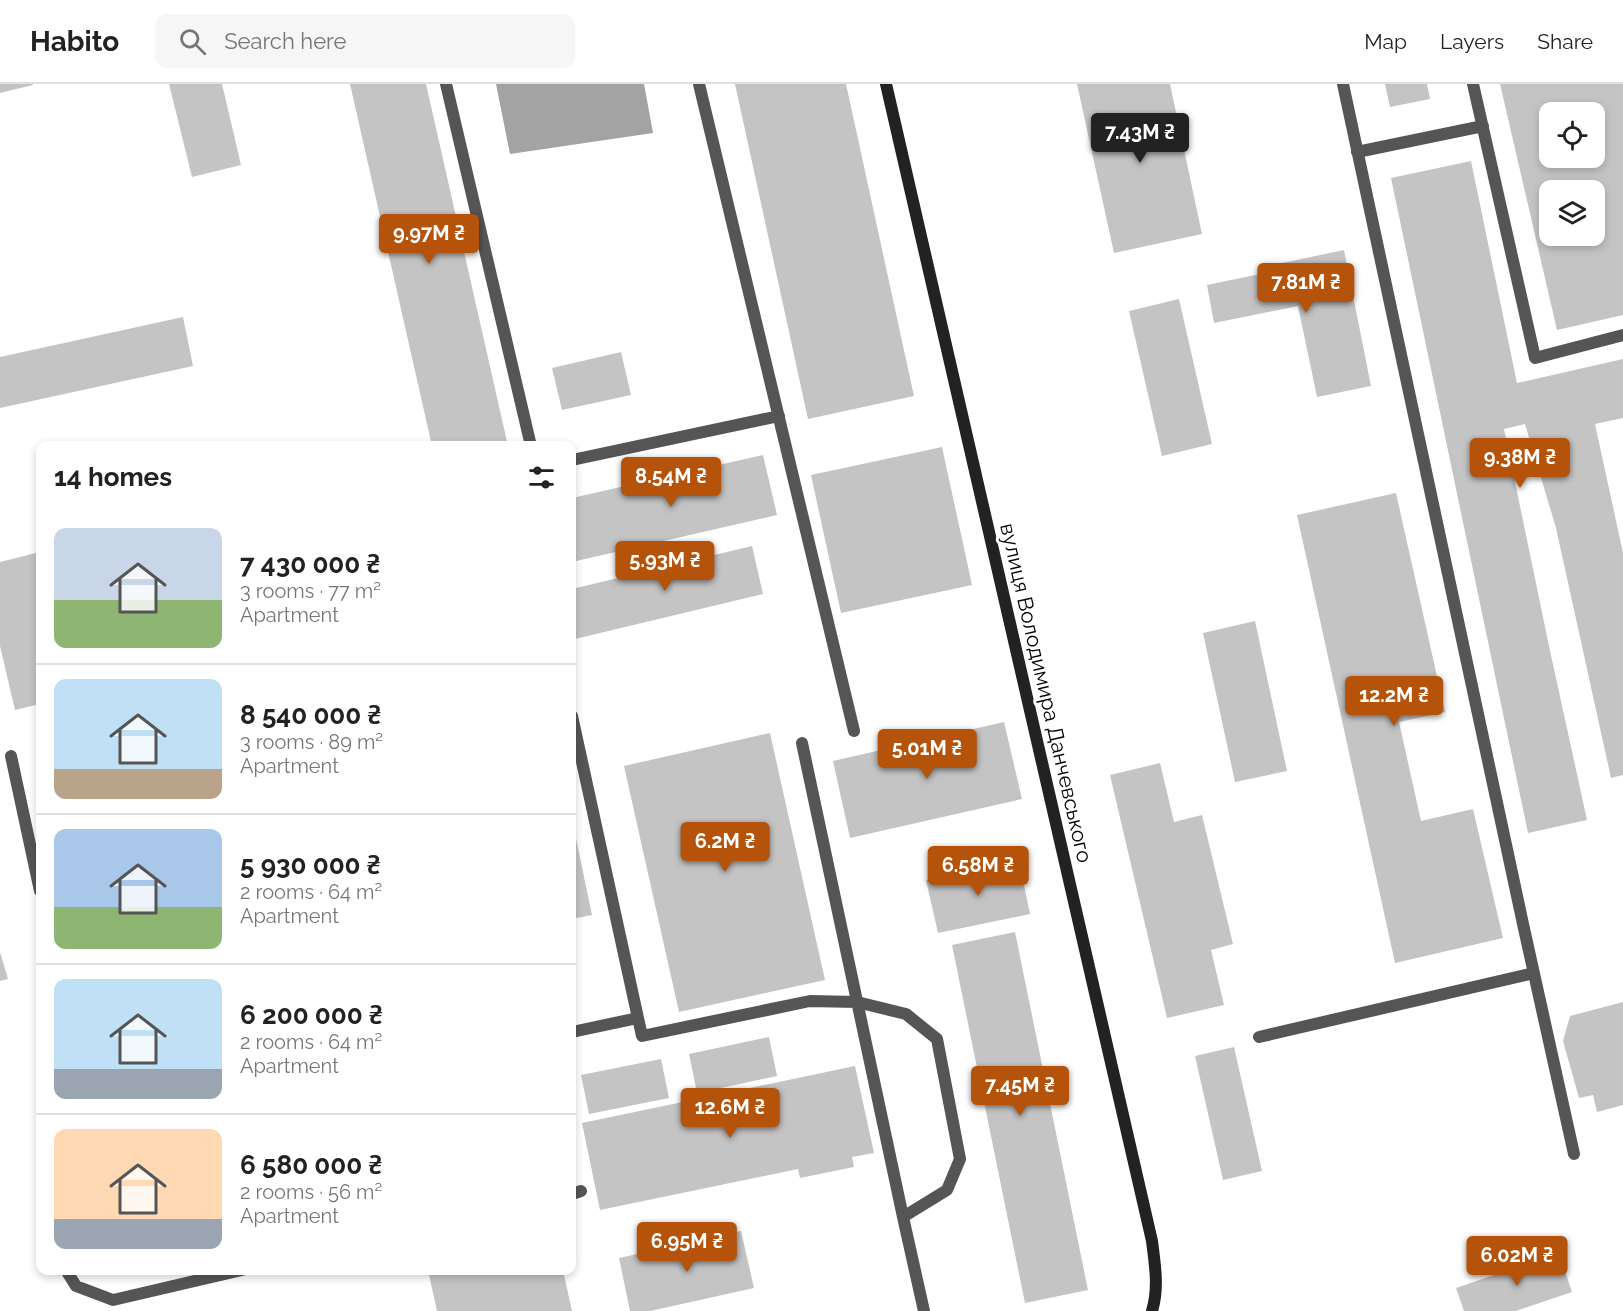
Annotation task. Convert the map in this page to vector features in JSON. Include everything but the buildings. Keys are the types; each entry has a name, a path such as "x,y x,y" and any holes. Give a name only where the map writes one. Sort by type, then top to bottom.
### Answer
{"street":[{"name":"вулиця Володимира Данчевського","path":"886,84 1152,1241 1156,1272 1156,1297 1152,1311"}],"lane":[{"path":"446,84 530,441"},
{"path":"699,84 854,731"},
{"path":"1343,84 1574,1154"},
{"path":"1473,84 1535,358 1623,336"},
{"path":"1357,152 1483,126"},
{"path":"576,459 779,416"},
{"path":"576,734 642,1036 810,1001 857,1002 906,1014 937,1039 960,1159 947,1190 903,1217"},
{"path":"802,743 924,1311"},
{"path":"11,756 36,872"},
{"path":"1259,1037 1534,973"},
{"path":"576,1031 638,1018"},
{"path":"69,1275 76,1286 114,1300 221,1275"}],"shaded area":[{"path":"496,84 644,84 653,133 510,154"}]}
